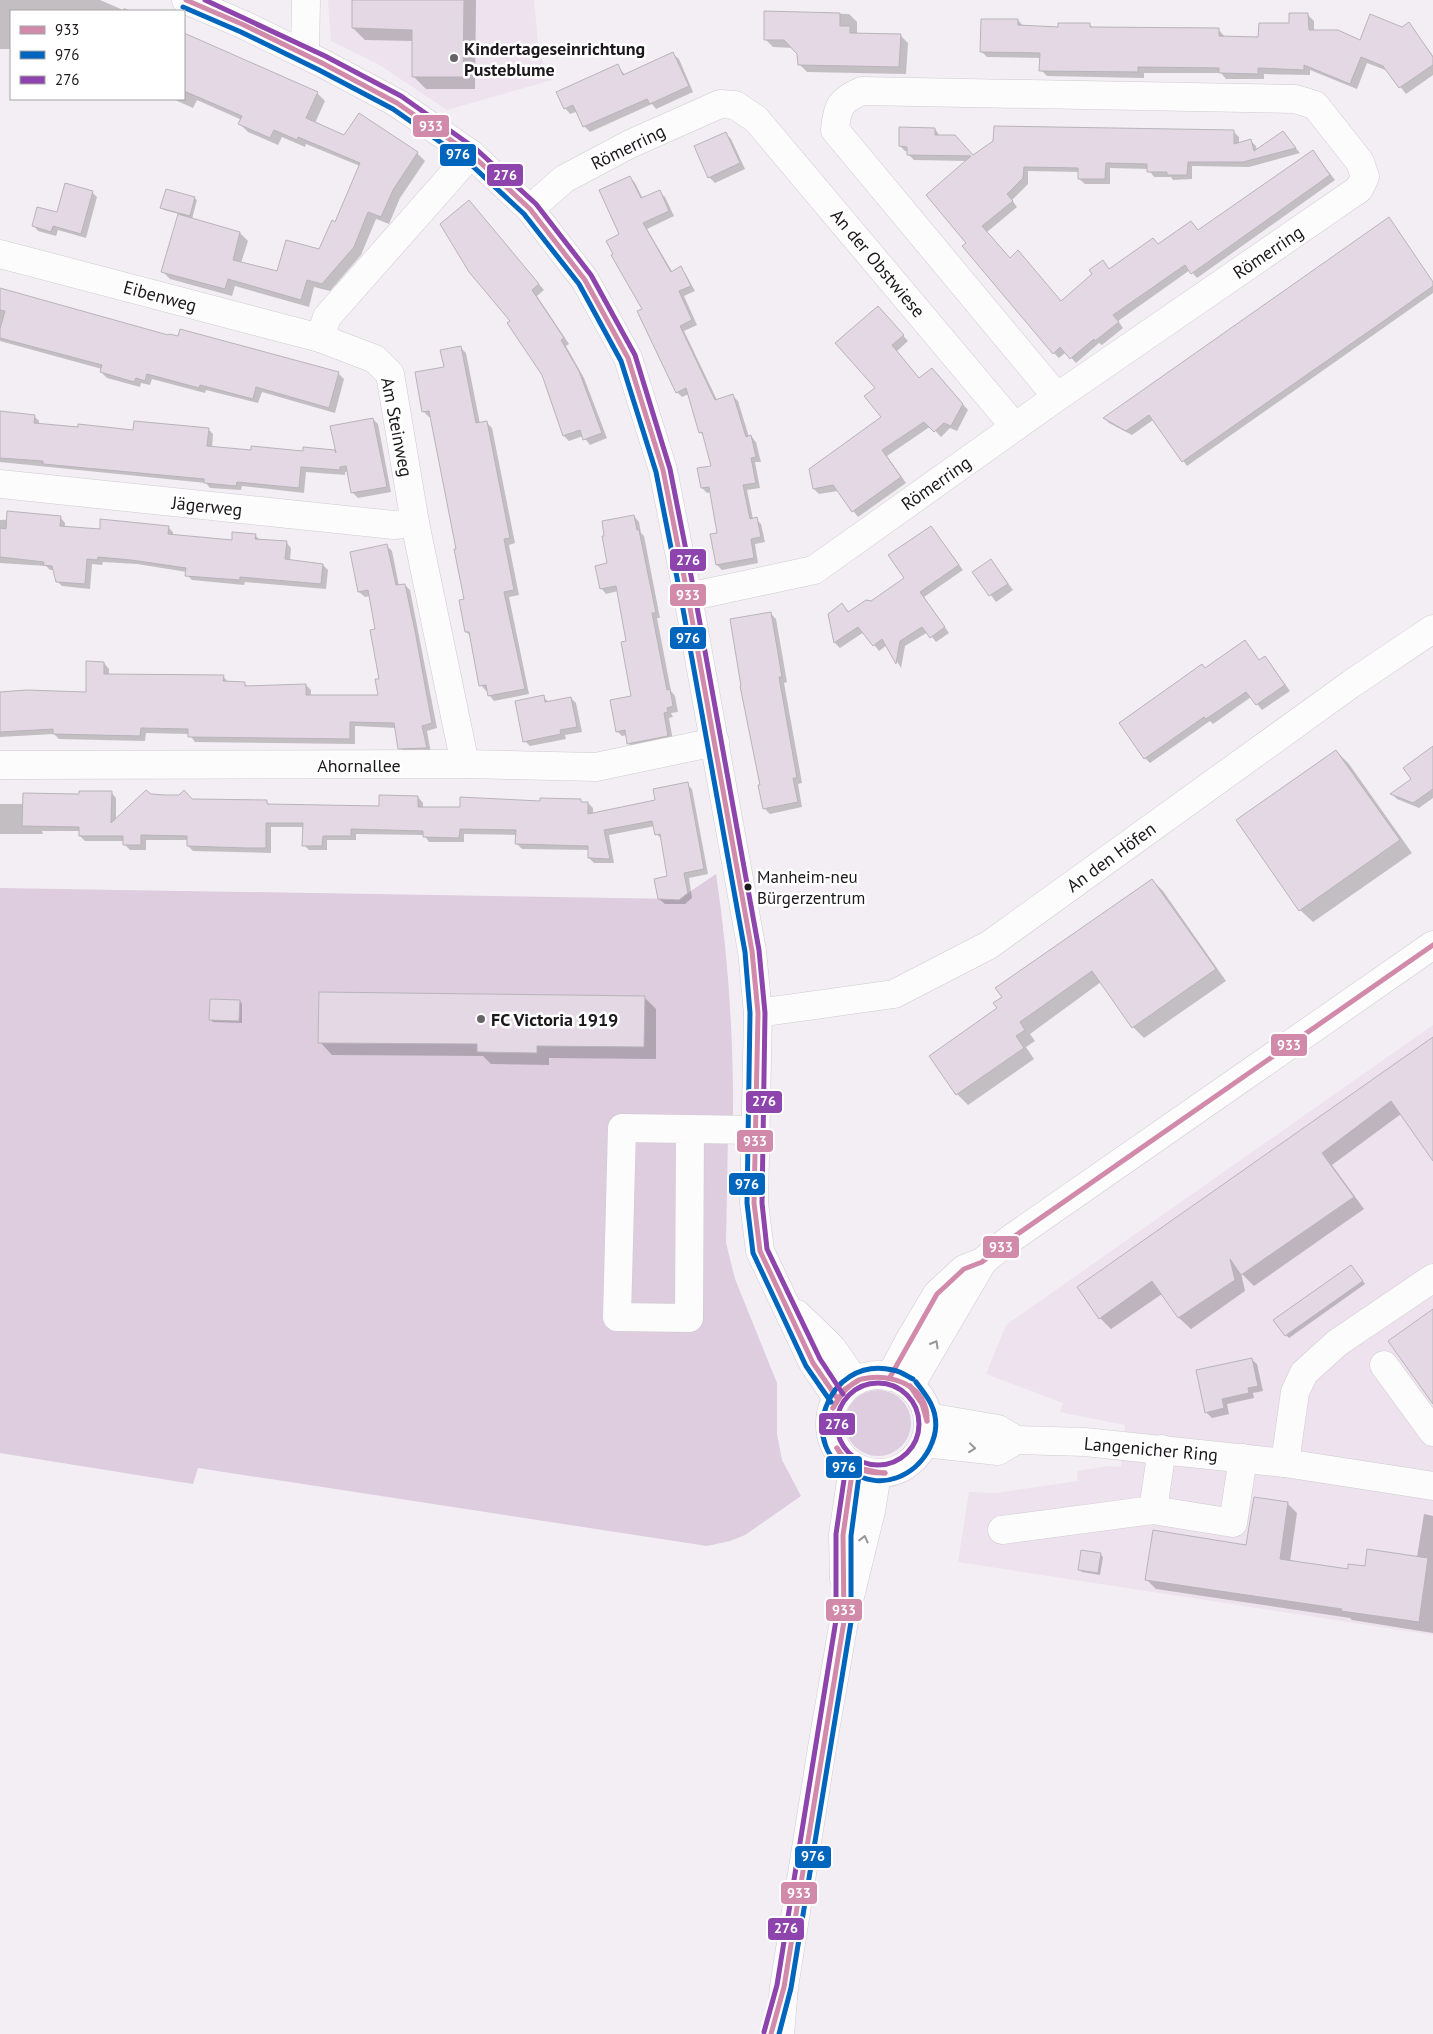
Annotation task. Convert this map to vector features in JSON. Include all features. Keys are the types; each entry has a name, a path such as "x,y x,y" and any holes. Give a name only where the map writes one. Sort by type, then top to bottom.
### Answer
{"street":[{"path":"186,0 244,24 397,103 472,154 530,209 585,280 628,358 663,470 750,934 758,1014 754,1203 760,1251 783,1301 832,1348 846,1390"},
{"path":"305,54 306,0"},
{"name":"Römerring","path":"688,597 814,570 1057,396 1359,190 1364,176 1360,162 1315,105 1295,99 862,91 846,98 837,111 835,130 1057,396"},
{"name":"Römerring","path":"530,209 564,179 630,144 720,104 735,105"},
{"name":"An der Obstwiese","path":"735,105 756,119 1015,427"},
{"path":"320,338 327,316 472,154"},
{"name":"Eibenweg","path":"0,254 320,338"},
{"name":"Am Steinweg","path":"320,338 375,359 390,374 415,523 464,764"},
{"name":"Jägerweg","path":"0,484 394,525 415,523"},
{"name":"An den Höfen","path":"758,1014 894,994 990,945 1351,684 1433,629"},
{"name":"Ahornallee","path":"0,765 464,764 596,767 715,742"},
{"path":"900,1381 909,1341 937,1294 964,1269 982,1262 1009,1240 1433,946"},
{"path":"690,1129 689,1318 617,1317 622,1128 690,1129 756,1130"},
{"path":"1285,1463 1295,1392 1304,1373 1337,1343 1433,1278"},
{"path":"1384,1365 1433,1432"},
{"path":"872,1376 900,1381 924,1405 926,1430 917,1456 906,1466 892,1472 865,1470 841,1457 833,1443 830,1428 831,1413 846,1390 872,1376"},
{"name":"Langenicher Ring","path":"926,1430 998,1451 1016,1440 1085,1442 1162,1448 1285,1463 1433,1486"},
{"path":"1153,1510 1162,1448"},
{"path":"1002,1530 1153,1510 1233,1523 1244,1458"},
{"path":"780,2034 784,1987 844,1621 843,1535 865,1470"},
{"path":"771,2034 784,1987"}],"shaded area":[{"name":"Kindertageseinrichtung Pusteblume","path":"328,0 534,0 539,53 552,80 447,110 378,64 331,41"},
{"path":"716,874 721,906 730,1003 733,1067 733,1132 728,1136 726,1243 735,1279 777,1383 777,1434 782,1460 801,1496 745,1535 730,1541 707,1546 198,1468 193,1484 0,1453 0,888 679,899"},
{"path":"1433,1025 1433,1635 958,1562 969,1492 995,1493 1078,1481 1077,1471 1109,1466 1121,1467 1125,1425 1060,1412 1063,1403 986,1374 1006,1325"},
{"path":"871,1390 885,1390 897,1395 906,1404 911,1416 909,1436 902,1447 885,1456 871,1456 859,1451 850,1442 845,1430 845,1416 850,1404 859,1395"}],"building":[{"path":"352,0 464,0 463,77 412,77 412,30 352,28"},
{"path":"764,11 840,13 840,26 850,26 850,33 901,34 899,67 798,65 797,54 784,40 764,40"},
{"path":"1289,13 1308,13 1309,30 1338,30 1360,40 1370,14 1402,27 1409,22 1433,57 1433,65 1399,88 1383,66 1361,57 1350,84 1304,65 1304,70 1258,68 1258,74 1219,73 1219,68 1138,67 1138,72 1039,71 1040,53 980,52 981,19 1018,19 1018,25 1058,27 1058,23 1090,23 1090,27 1219,28 1219,36 1258,37 1259,23 1289,23"},
{"path":"185,33 318,92 306,118 344,135 359,113 418,152 393,190 381,217 368,212 354,247 322,284 307,280 301,300 228,279 225,289 161,272 178,214 240,232 233,260 277,271 286,240 319,249 332,220 335,222 360,163 298,137 297,140 274,130 270,138 238,124 242,116 185,91"},
{"path":"673,52 689,86 650,104 647,99 583,127 573,105 564,109 556,92 618,64 623,75"},
{"path":"994,126 1234,130 1234,144 1251,139 1254,151 1283,131 1296,148 1243,162 1188,162 1187,175 1147,172 1147,164 1106,163 1105,179 1078,179 1078,168 1024,167 1023,178 1007,194 1013,201 982,226 1010,258 1018,250 1061,301 1092,274 1089,270 1103,260 1109,269 1153,238 1158,244 1191,221 1198,230 1313,150 1330,175 1191,274 1185,265 1113,315 1119,322 1070,359 1060,347 1053,354 962,246 966,243 926,195 971,156 907,155 907,147 899,146 899,127 935,128 935,135 955,135 973,155 993,141"},
{"path":"726,132 740,163 708,178 694,146"},
{"path":"630,176 641,198 660,190 669,211 643,223 671,272 681,266 691,286 679,291 692,320 680,326 715,400 733,394 746,437 751,435 756,457 751,458 756,483 743,485 750,519 757,517 761,537 751,539 754,558 716,565 710,534 717,533 709,487 701,488 697,468 711,466 702,432 699,433 686,388 676,393 637,311 642,309 611,255 613,254 606,241 619,234 599,190"},
{"path":"65,183 93,191 81,234 53,226 51,232 32,226 37,207 57,212"},
{"path":"166,189 195,197 190,216 160,208"},
{"path":"469,200 539,284 532,290 564,338 561,340 579,371 602,433 583,440 580,430 563,436 542,375 507,323 510,321 469,272 440,224"},
{"path":"1389,217 1433,282 1433,286 1388,318 1182,462 1149,415 1126,431 1103,418"},
{"path":"0,288 168,335 178,336 180,329 339,372 329,408 256,387 253,399 200,385 199,388 147,374 145,381 136,378 134,382 100,372 102,365 0,338 0,329 5,311 0,310"},
{"path":"878,306 904,335 892,345 919,378 932,368 963,404 951,426 944,423 934,432 924,422 882,450 901,477 852,512 833,485 813,489 809,469 881,417 864,396 875,388 835,343"},
{"path":"461,346 476,423 487,421 510,538 504,539 514,590 504,592 525,689 488,696 486,685 479,686 469,632 465,632 459,600 464,599 454,549 456,549 429,411 422,412 415,372 444,367 440,350"},
{"path":"0,411 35,415 34,423 78,427 78,424 133,430 134,421 209,428 207,446 251,450 251,446 303,451 303,447 335,450 336,453 330,426 373,418 387,487 351,493 346,466 340,467 340,470 301,467 299,488 237,482 236,486 204,483 204,479 43,464 43,461 0,458"},
{"path":"7,511 61,516 60,526 100,529 100,519 169,526 168,534 232,540 232,532 256,534 255,539 287,541 285,559 323,564 321,584 240,577 240,580 185,576 186,568 98,557 97,560 87,559 85,584 56,582 52,566 43,565 44,562 0,557 0,528 6,529"},
{"path":"634,515 637,530 639,530 656,613 652,613 667,690 670,689 673,706 667,708 668,712 664,713 668,736 627,744 625,730 616,732 610,700 631,696 621,642 626,641 616,586 600,589 595,566 607,563 602,536 604,536 602,521"},
{"path":"931,526 959,565 920,592 945,627 930,638 922,627 900,641 896,664 882,639 873,646 858,627 834,643 828,614 842,603 848,612 866,600 871,601 904,578 888,555"},
{"path":"387,544 396,585 405,584 415,631 432,723 422,726 427,748 398,749 394,723 350,722 350,739 188,737 188,729 141,728 140,736 53,734 53,729 0,732 0,692 26,690 86,692 86,661 104,662 104,674 224,675 223,681 245,682 245,686 306,684 306,695 378,695 375,679 379,679 370,630 375,629 368,590 358,592 350,552"},
{"path":"991,559 1008,584 989,596 972,572"},
{"path":"771,612 782,677 779,677 797,778 793,778 798,802 763,809 740,686 730,619"},
{"path":"1245,640 1259,660 1265,656 1285,685 1256,705 1246,692 1206,719 1204,717 1144,759 1119,723 1202,664 1205,668"},
{"path":"544,695 545,702 571,697 577,727 560,730 561,734 523,742 515,701"},
{"path":"1433,746 1433,789 1413,803 1390,794 1411,779 1403,768"},
{"path":"1336,750 1400,840 1299,911 1236,820"},
{"path":"688,782 704,869 684,873 688,893 679,900 658,899 654,879 667,876 660,834 655,835 652,821 604,830 610,859 588,858 588,846 515,844 516,830 460,829 459,838 423,837 423,831 351,829 351,836 323,836 322,846 302,846 303,823 266,823 266,848 246,848 187,846 187,836 141,835 141,845 123,845 123,836 79,836 79,827 22,826 23,793 79,794 79,791 112,791 111,823 146,790 151,794 179,795 184,790 192,799 267,800 267,804 379,806 379,795 418,796 418,807 460,807 460,797 540,801 540,798 581,799 581,802 588,802 588,814 655,800 653,789"},
{"path":"1152,879 1216,969 1132,1028 1092,971 1020,1022 1025,1030 1016,1036 1024,1048 956,1095 929,1056 997,1008 993,1003 1002,997 995,988"},
{"name":"FC Victoria 1919","path":"319,992 645,996 644,1047 537,1046 537,1053 477,1052 477,1044 318,1043"},
{"path":"210,999 240,1000 239,1021 209,1020"},
{"path":"1433,1037 1433,1161 1391,1101 1322,1153 1354,1197 1241,1275 1230,1259 1235,1280 1178,1318 1152,1281 1099,1319 1077,1287"},
{"path":"1351,1265 1363,1281 1285,1336 1273,1320"},
{"path":"1433,1309 1433,1404 1388,1341"},
{"path":"1252,1358 1258,1386 1248,1388 1249,1393 1222,1399 1224,1408 1205,1413 1196,1370"},
{"path":"1254,1497 1288,1502 1280,1559 1348,1569 1348,1564 1365,1566 1367,1549 1428,1558 1419,1622 1145,1580 1153,1530 1246,1545"},
{"path":"1081,1550 1101,1553 1098,1573 1078,1570"}],"transit line":[{"name":"933","path":"186,0 244,25 322,63 397,103 471,154 530,209 585,280 628,358 663,470 752,951 758,1013 754,1203 760,1251 813,1363 837,1398"},
{"name":"276","path":"205,0 325,56 401,96 476,149 536,204 591,275 635,355 670,469 759,950 765,1013 762,1203 767,1249 820,1359 843,1394"},
{"name":"976","path":"183,7 241,32 393,109 466,160 524,214 579,284 621,361 656,472 681,598 745,952 750,1013 747,1203 753,1253 806,1366 831,1402"},
{"name":"933","path":"890,1377 937,1294 964,1269 982,1262 1009,1240 1433,945"},
{"name":"976","path":"913,1379 893,1370 870,1369 850,1376 835,1390 826,1408 822,1427 826,1446 837,1463 856,1475 876,1481 896,1478 916,1466 924,1458 934,1438 935,1415 926,1395 916,1382"},
{"name":"933","path":"862,1379 873,1377 885,1378 906,1384 915,1390 922,1399 926,1409 927,1421"},
{"name":"933","path":"833,1408 845,1389 859,1380"},
{"name":"933","path":"833,1408 844,1392 859,1380"},
{"name":"276","path":"878,1383 894,1386 907,1395 916,1408 919,1424 916,1440 907,1453 894,1462 878,1465 862,1462 849,1453 840,1440 837,1424 840,1408 849,1395 862,1386 878,1383"},
{"name":"933","path":"910,1386 922,1404 927,1421"},
{"name":"933","path":"837,1448 846,1460 852,1464 871,1471 885,1473"},
{"name":"933","path":"837,1448 851,1465 864,1471 885,1473"},
{"name":"276","path":"764,2032 777,1985 836,1620 836,1534 846,1466"},
{"name":"933","path":"771,2034 784,1987 844,1621 843,1535 853,1467"},
{"name":"976","path":"779,2034 791,1988 851,1622 851,1536 860,1468"}],"place":[{"name":"Kindertageseinrichtung Pusteblume","path":"454,58"},
{"name":"Manheim-neu Bürgerzentrum","path":"748,887"},
{"name":"FC Victoria 1919","path":"481,1019"}]}
